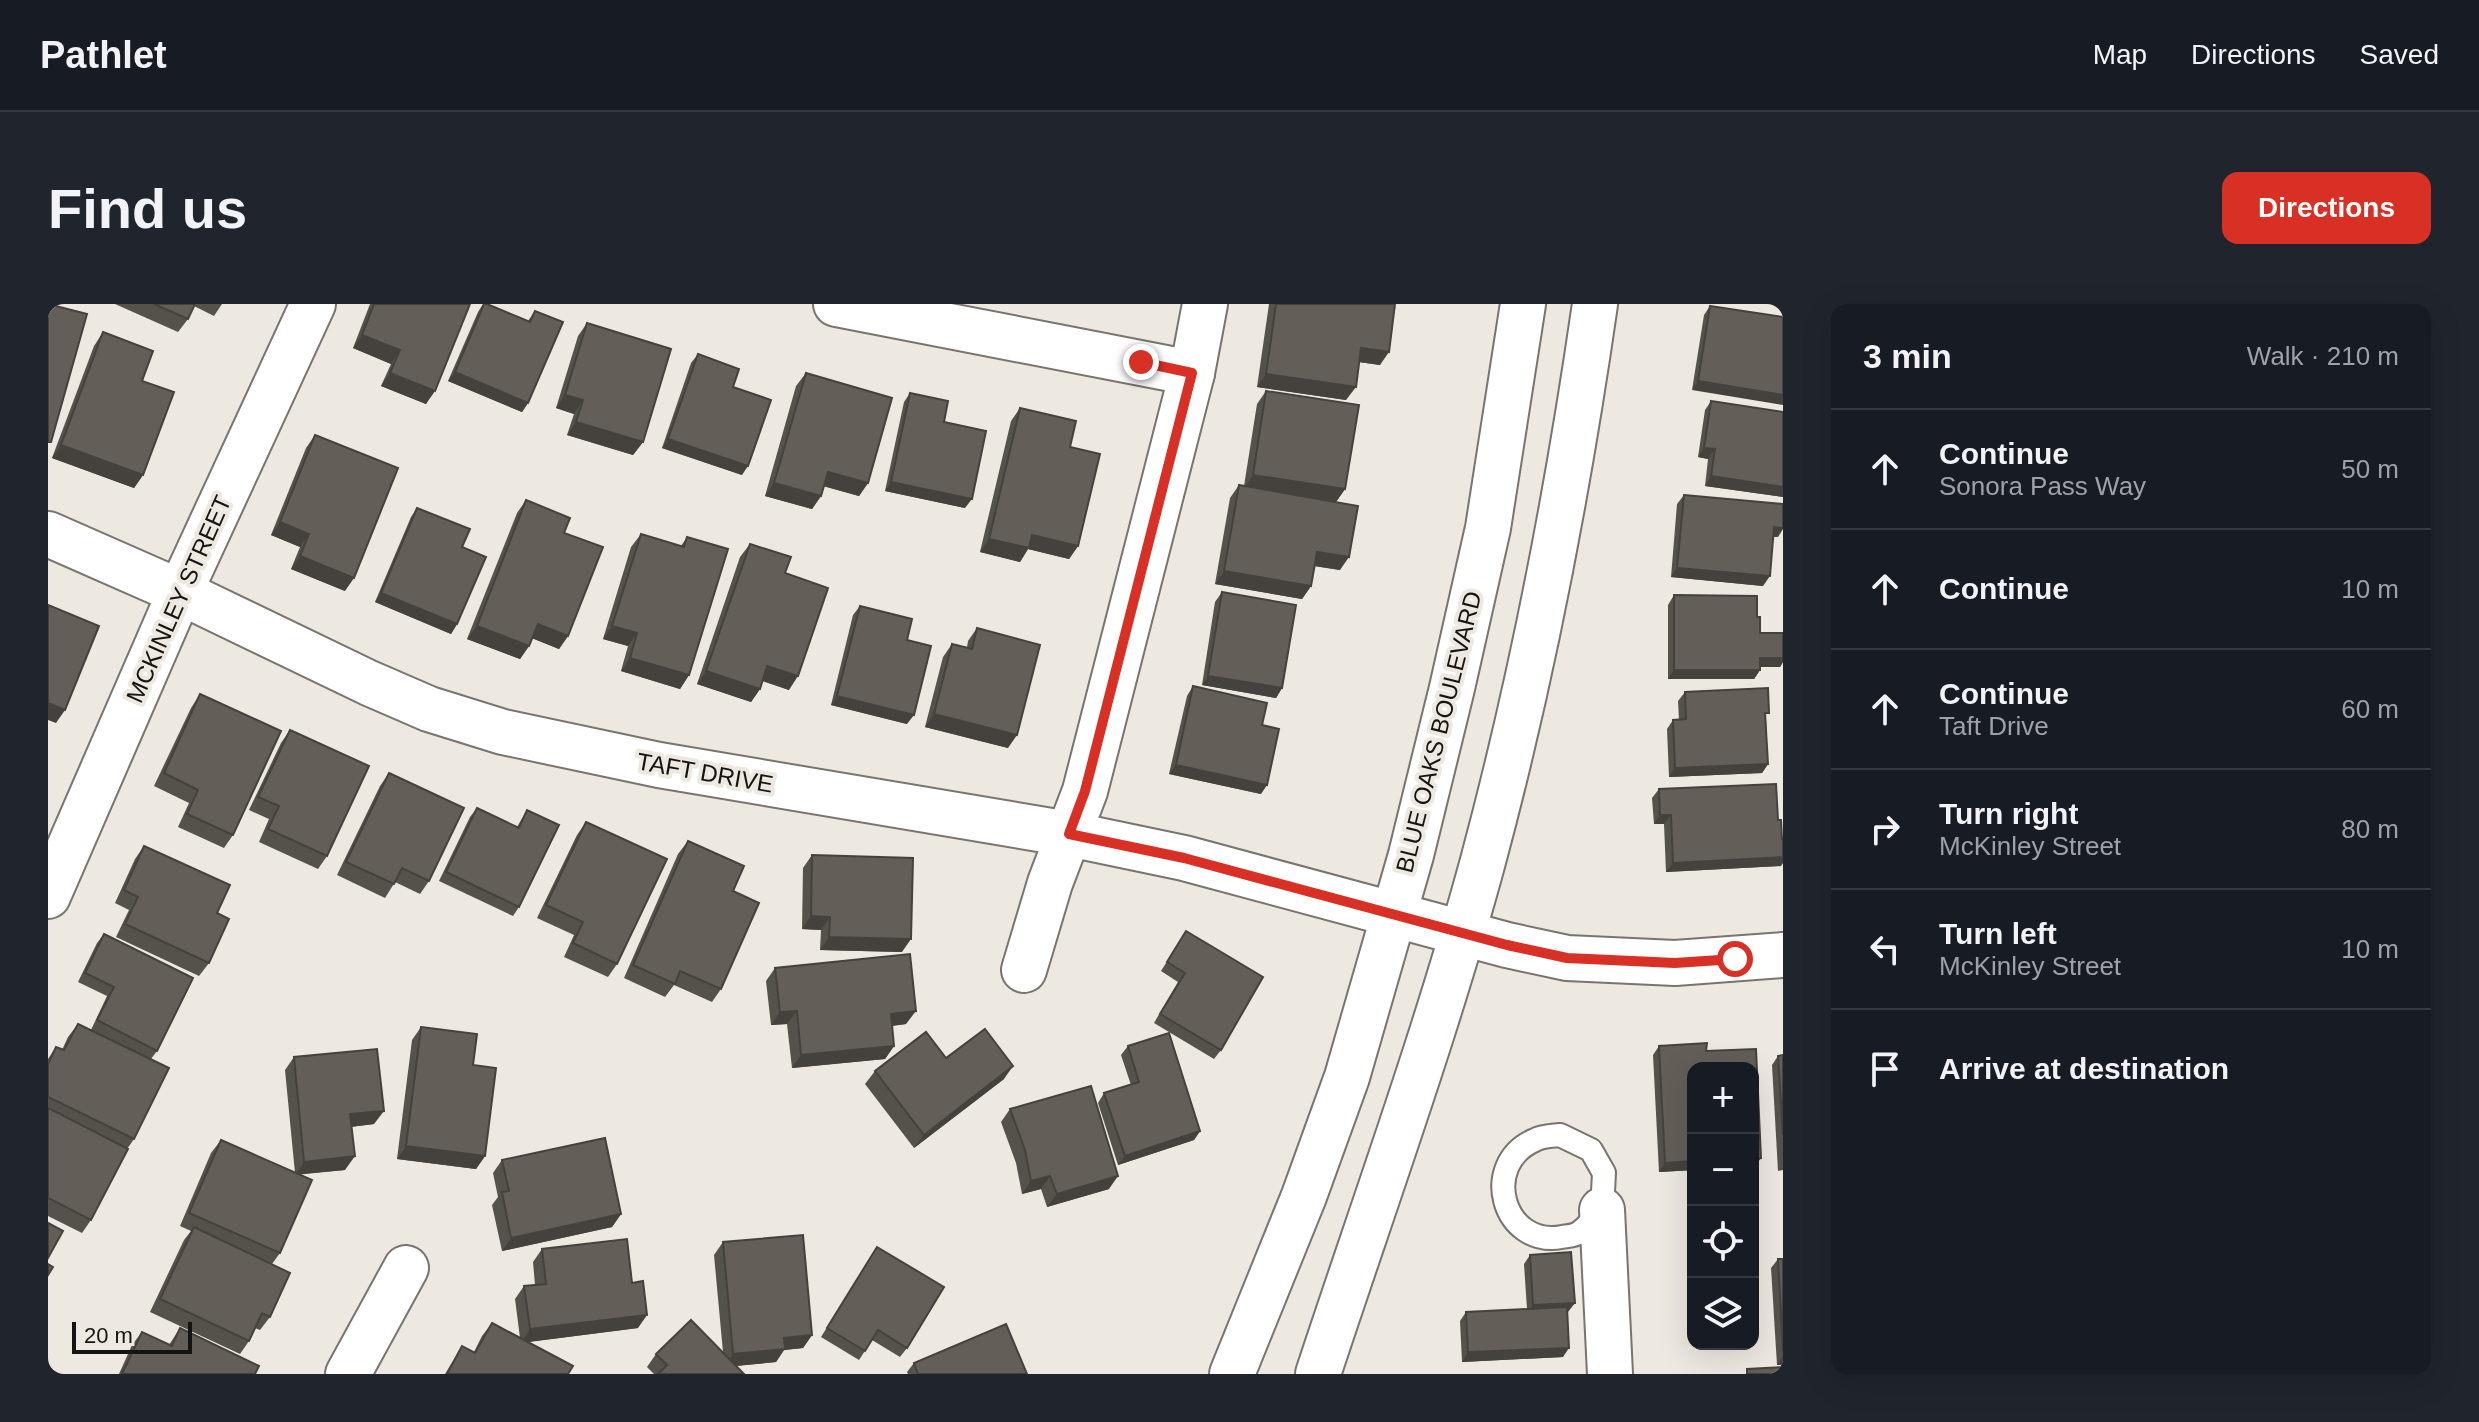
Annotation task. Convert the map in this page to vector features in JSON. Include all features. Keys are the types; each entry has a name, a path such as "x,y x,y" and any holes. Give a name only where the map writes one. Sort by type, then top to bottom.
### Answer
{"street":[{"name":"MCKINLEY STREET","path":"48,896 180,592 313,304"},
{"path":"836,304 1192,373"},
{"path":"1024,970 1050,883 1085,791 1192,373 1205,304"},
{"name":"BLUE OAKS BOULEVARD","path":"1232,1374 1304,1196 1347,1077 1394,914 1448,703 1488,528 1523,304"},
{"path":"1318,1374 1410,1097 1483,861 1522,704 1580,406 1595,304"},
{"name":"TAFT DRIVE","path":"48,534 180,592 369,683 429,709 503,732 659,765 1069,834 1184,858 1567,958 1675,963 1783,955"},
{"path":"1602,1210 1610,1374"},
{"path":"348,1374 406,1268"}],"lane":[{"path":"1560,1135 1591,1150 1604,1173 1602,1210 1578,1234 1549,1240 1520,1228 1504,1203 1504,1172 1515,1152 1537,1139 1560,1135"}],"building":[{"path":"48,304 87,314 51,442 48,442"},
{"path":"154,304 195,304 188,319"},
{"path":"374,304 470,304 435,391 390,373 400,350 362,335"},
{"path":"484,304 530,322 535,311 563,322 528,403 455,372"},
{"path":"1276,304 1395,304 1389,352 1361,348 1356,387 1266,374"},
{"path":"1710,306 1783,317 1783,395 1698,381"},
{"path":"587,323 671,349 643,442 576,422 583,400 565,395"},
{"path":"103,332 153,351 142,381 174,392 143,475 61,445"},
{"path":"698,354 739,369 733,387 771,400 748,466 668,439"},
{"path":"806,373 892,398 868,483 828,472 821,496 774,483"},
{"path":"1266,391 1359,405 1345,489 1253,475"},
{"path":"910,393 948,401 944,422 986,431 972,499 891,482"},
{"path":"1711,401 1783,412 1783,487 1711,476 1715,449 1704,448"},
{"path":"1020,408 1076,421 1070,447 1100,454 1078,546 1032,535 1029,548 989,539"},
{"path":"315,435 398,468 354,578 300,556 309,534 280,522"},
{"path":"1239,485 1358,506 1349,557 1317,552 1311,586 1224,571"},
{"path":"1684,495 1783,504 1783,528 1774,527 1770,576 1677,568"},
{"path":"526,500 570,518 564,533 603,547 568,636 538,624 529,646 477,626"},
{"path":"417,508 470,529 462,547 486,557 457,624 381,593"},
{"path":"641,534 684,547 687,537 728,549 689,675 630,658 637,633 612,626"},
{"path":"750,544 791,557 785,573 828,588 798,676 767,666 760,689 706,671"},
{"path":"1222,592 1296,605 1282,688 1208,676"},
{"path":"1674,595 1757,596 1760,633 1783,633 1783,658 1760,658 1760,670 1674,670"},
{"path":"48,605 99,626 65,710 48,703"},
{"path":"860,606 912,619 907,640 931,646 914,715 837,696"},
{"path":"977,628 1040,645 1017,735 934,714 952,644 972,649"},
{"path":"1193,686 1267,703 1262,725 1279,729 1267,785 1176,765"},
{"path":"1768,688 1769,713 1765,713 1768,764 1675,768 1673,720 1686,719 1685,692"},
{"path":"200,694 281,731 233,835 187,814 198,790 164,773"},
{"path":"290,730 369,766 327,856 268,829 279,806 258,797"},
{"path":"389,773 464,808 429,881 402,868 394,884 346,862"},
{"path":"1776,784 1783,857 1673,863 1671,815 1660,815 1659,789"},
{"path":"477,808 519,828 527,810 559,825 519,907 446,872"},
{"path":"586,822 667,859 617,964 573,943 583,922 546,905"},
{"path":"688,841 744,866 733,891 759,903 721,989 680,971 675,984 633,965"},
{"path":"144,846 230,885 217,913 229,919 209,963 125,924 138,897 124,890"},
{"path":"812,855 913,858 911,939 829,937 830,917 811,916"},
{"path":"1186,931 1263,977 1221,1050 1160,1014 1185,973 1167,962"},
{"path":"104,934 193,978 157,1051 97,1020 114,987 85,973"},
{"path":"910,954 916,1011 891,1014 894,1046 801,1055 797,1011 780,1012 775,968"},
{"path":"78,1024 169,1068 134,1139 48,1097 48,1064 56,1047 64,1050"},
{"path":"421,1027 477,1034 473,1065 496,1068 485,1156 406,1146"},
{"path":"985,1029 1013,1066 924,1135 875,1071 926,1032 946,1058"},
{"path":"1169,1033 1200,1131 1125,1156 1104,1093 1139,1082 1128,1046"},
{"path":"1707,1043 1706,1051 1756,1049 1757,1062 1687,1062 1687,1161 1665,1163 1659,1046"},
{"path":"377,1049 384,1111 350,1114 355,1156 304,1162 294,1057"},
{"path":"1783,1055 1783,1135 1778,1056"},
{"path":"1091,1086 1118,1176 1057,1194 1050,1176 1031,1181 1025,1150 1010,1109"},
{"path":"48,1108 128,1149 91,1220 48,1198"},
{"path":"1759,1114 1761,1158 1759,1158"},
{"path":"605,1138 621,1214 511,1238 502,1192 509,1191 502,1160"},
{"path":"221,1140 312,1180 280,1253 189,1213"},
{"path":"48,1223 63,1231 48,1258"},
{"path":"194,1227 290,1273 270,1317 262,1313 249,1341 160,1299"},
{"path":"803,1235 812,1335 784,1338 785,1349 733,1354 723,1242"},
{"path":"627,1239 632,1283 643,1281 647,1315 530,1329 524,1286 546,1284 542,1249"},
{"path":"877,1247 944,1287 907,1348 878,1330 865,1351 827,1328"},
{"path":"1571,1252 1575,1303 1533,1305 1530,1255"},
{"path":"1778,1259 1783,1259 1783,1351"},
{"path":"1567,1307 1569,1348 1468,1352 1466,1312"},
{"path":"691,1320 744,1374 658,1374 667,1365 656,1354"},
{"path":"492,1323 573,1366 568,1374 447,1374 462,1346 475,1353"},
{"path":"1006,1324 1027,1374 918,1374 914,1363"},
{"path":"180,1328 259,1366 255,1374 122,1374 142,1332 172,1346"},
{"path":"1783,1367 1783,1374 1747,1374 1747,1369"}],"route":[{"path":"1141,362 1192,373 1085,791 1069,834 1184,858 1507,945 1567,958 1675,963 1735,959"}]}
